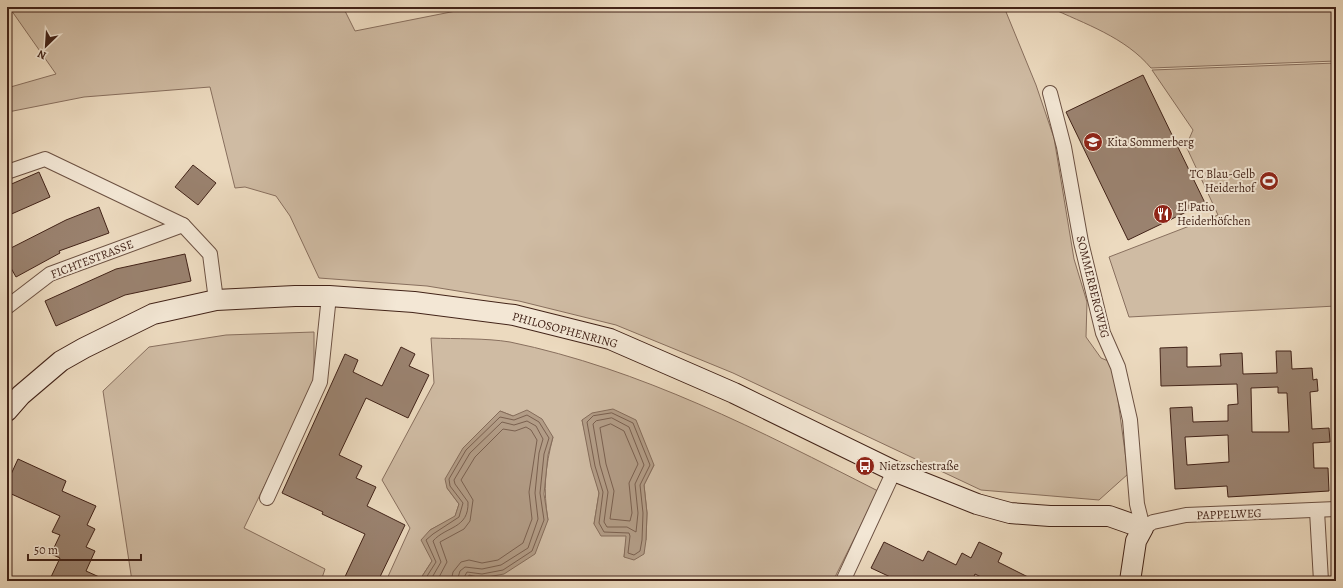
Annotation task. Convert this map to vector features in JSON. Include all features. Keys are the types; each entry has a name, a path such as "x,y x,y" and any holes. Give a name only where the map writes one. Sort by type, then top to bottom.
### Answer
{"street":[{"name":"SOMMERBERGWEG","path":"1050,93 1064,147 1081,242 1103,334 1118,367 1130,420 1137,504 1143,528"},
{"path":"7,172 46,159 183,225 210,254 216,300"},
{"name":"FICHTESTRASSE","path":"7,306 50,274 183,225"},
{"name":"PHILOSOPHENRING","path":"7,411 21,395 61,362 84,348 153,314 216,300 329,296 414,302 514,315 610,339 734,393 894,472 977,504 1010,513 1050,516 1108,516 1143,528"},
{"path":"267,498 320,382 329,296"},
{"path":"843,581 894,472"},
{"name":"PAPPELWEG","path":"1143,528 1153,522 1186,515 1336,509"},
{"path":"1317,510 1321,581"},
{"path":"1130,581 1136,541 1143,528"}],"shaded area":[{"path":"9,7 343,7 355,31 476,7 1004,7 1036,85 1054,138 1074,259 1087,302 1086,337 1101,358 1113,363 1128,474 1099,500 981,490 733,373 616,325 519,301 427,286 319,278 290,216 276,196 245,187 235,188 210,87 84,97 8,112 7,88 56,74"},
{"path":"1049,7 1336,7 1336,61 1151,68 1141,57 1104,32"},
{"name":"TC Blau-Gelb Heiderhof","path":"1336,63 1336,306 1129,317 1109,257 1218,215 1186,146 1193,130 1152,70"},
{"path":"314,332 314,383 244,528 325,569 321,581 132,581 103,391 149,347 226,335"},
{"path":"431,338 481,339 510,342 559,354 606,368 653,385 699,404 789,446 878,491 833,581 545,581 538,578 535,581 466,581 468,575 482,578 548,520 545,488 548,459 553,437 513,416 500,411 447,488 459,504 455,517 430,530 432,561 419,581 386,581 410,528 382,480 434,383","holes":["582,420 654,465 644,485 647,513 646,540 624,557 627,535 594,524 599,493"]}],"water":[{"path":"613,409 636,420 654,465 644,485 647,513 644,554 634,560 624,557 626,536 601,536 594,524 599,493 591,467 582,420 592,413"},
{"path":"527,410 542,419 553,437 548,455 544,494 548,520 535,554 504,574 482,578 469,575 466,581 419,581 432,561 421,540 430,530 455,516 459,504 447,488 445,479 463,448 500,411 513,416"}],"building":[{"path":"1143,75 1205,203 1128,240 1066,112"},
{"path":"193,165 216,183 198,205 175,187"},
{"path":"39,172 50,197 7,216 7,186"},
{"path":"99,207 109,233 59,251 60,253 16,277 7,261 7,250 66,220"},
{"path":"185,254 191,281 125,295 56,326 45,301 116,269"},
{"path":"401,347 415,354 409,366 429,375 408,418 366,398 339,455 362,466 356,478 376,487 367,506 405,525 378,581 343,581 365,534 282,493 345,354 358,360 353,372 382,386"},
{"path":"1187,347 1187,367 1221,366 1220,354 1242,353 1243,374 1277,373 1276,351 1291,351 1292,369 1312,368 1313,380 1317,379 1318,391 1310,392 1312,429 1329,428 1330,442 1313,443 1314,468 1328,468 1329,491 1228,497 1227,486 1175,489 1170,408 1192,407 1193,422 1228,421 1228,405 1238,404 1237,384 1161,386 1160,348","holes":["1278,387 1278,393 1287,393 1289,432 1252,432 1251,388","1228,435 1229,462 1187,465 1185,437"]},
{"path":"18,459 66,481 62,491 96,506 87,525 95,529 86,547 95,551 86,571 108,581 59,581 51,577 60,558 51,554 60,535 52,532 60,516 7,492 7,483"},
{"path":"884,542 923,561 928,551 956,565 962,553 971,558 979,542 1002,553 998,562 1036,581 989,581 975,574 972,581 899,581 871,568"}],"place":[{"name":"Kita Sommerberg","path":"1093,142"},
{"name":"TC Blau-Gelb Heiderhof","path":"1269,181"},
{"name":"El Patio Heiderhöfchen","path":"1163,214"},
{"name":"Nietzschestraße","path":"865,466"}]}
